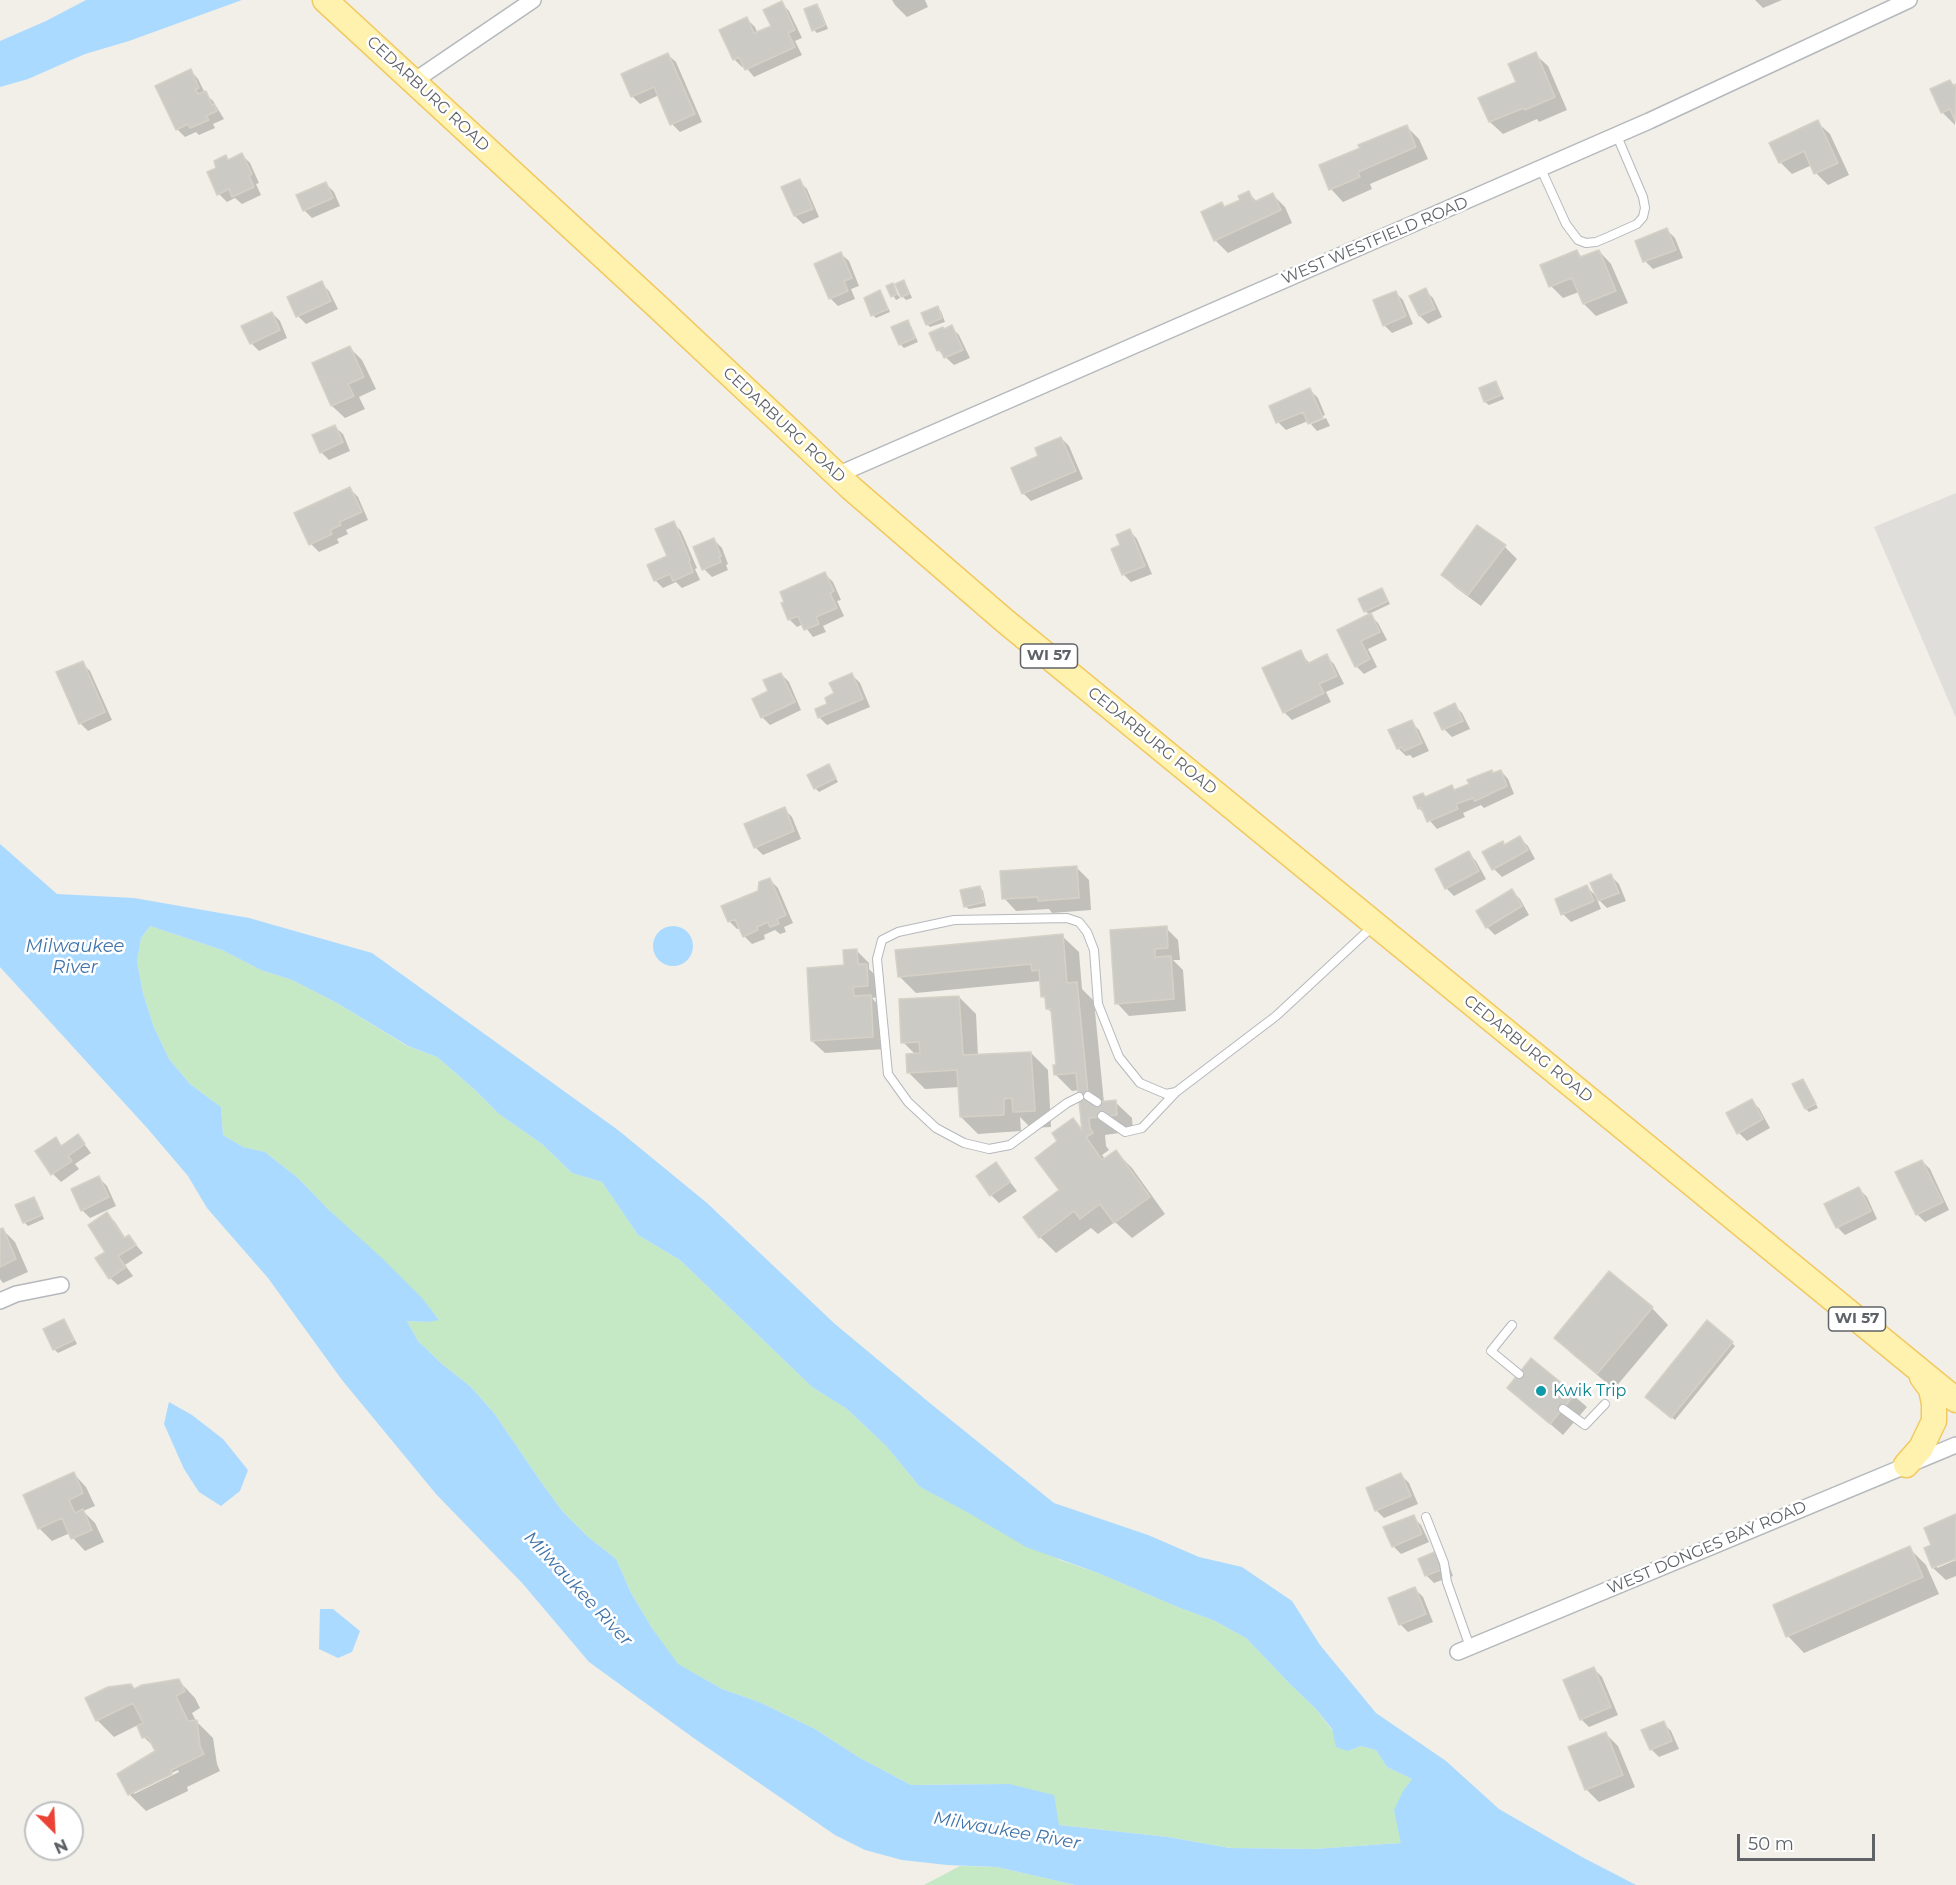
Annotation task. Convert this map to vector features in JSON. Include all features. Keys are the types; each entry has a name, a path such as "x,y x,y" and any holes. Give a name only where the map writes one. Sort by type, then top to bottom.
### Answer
{"main road":[{"name":"CEDARBURG ROAD","path":"325,0 851,488 1005,621 1956,1400"},
{"path":"1906,1465 1921,1448 1935,1421 1931,1389 1909,1361"}],"street":[{"path":"414,81 533,0"},
{"name":"WEST WESTFIELD ROAD","path":"837,475 1617,136 1909,0"},
{"path":"0,1301 16,1294 61,1285"},
{"name":"WEST DONGES BAY ROAD","path":"1464,1650 1956,1445"}],"lane":[{"path":"1541,169 1566,224 1578,240 1586,243 1608,237 1637,224 1643,217 1645,207 1617,136"},
{"path":"1079,1097 1066,1103 1010,1144 1000,1147 989,1149 963,1143 936,1128 908,1102 888,1074 877,959 882,940 898,932 954,920 1067,918 1079,922 1087,932 1094,950 1098,1004 1119,1057 1140,1083 1166,1094 1176,1092"},
{"path":"1102,1116 1125,1132 1142,1128 1176,1092 1276,1016 1376,924"},
{"path":"1088,1096 1097,1102"},
{"path":"1512,1325 1491,1351 1519,1374"},
{"path":"1563,1409 1585,1425 1605,1404"},
{"path":"1426,1517 1444,1563 1464,1650"}],"shaded area":[{"path":"1956,493 1956,718 1874,527"}],"green space":[{"path":"150,926 222,950 261,970 292,980 337,1003 407,1046 437,1057 499,1114 542,1144 572,1173 602,1182 638,1235 680,1260 812,1387 847,1409 886,1446 920,1487 1060,1560 1213,1620 1246,1638 1316,1709 1348,1751 1361,1746 1376,1750 1387,1767 1412,1779 1403,1791 1401,1843 1314,1849 1230,1848 1168,1837 1059,1825 1009,1784 911,1785 860,1758 815,1729 759,1702 722,1689 677,1664 631,1593 616,1559 587,1536 563,1512 494,1413 471,1387 418,1341 407,1321 428,1322 439,1319 298,1178 265,1152 243,1147 223,1135 221,1107 190,1084 169,1059 153,1025 143,993 137,962 141,938"},
{"path":"960,1866 997,1867 1075,1885 924,1885"}],"water":[{"path":"86,0 242,0 129,41 85,54 28,79 0,87 0,41"},
{"name":"Milwaukee River","path":"0,844 57,894 134,898 249,918 372,953 618,1130 707,1203 835,1324 1054,1503 1148,1535 1199,1557 1242,1567 1292,1601 1320,1645 1376,1713 1446,1761 1499,1809 1636,1885 1075,1885 997,1867 902,1860 865,1850 835,1835 695,1739 589,1662 523,1584 436,1494 342,1380 268,1278 207,1208 188,1176 0,967","holes":["150,926 222,950 261,970 292,980 337,1003 408,1046 437,1057 499,1114 542,1144 572,1173 602,1182 638,1235 680,1260 812,1387 847,1409 886,1446 920,1487 1026,1547 1098,1573 1213,1620 1246,1638 1316,1709 1332,1729 1336,1747 1348,1751 1361,1746 1376,1750 1387,1767 1412,1779 1394,1810 1401,1843 1314,1849 1230,1848 1168,1837 1059,1825 1054,1795 1009,1784 911,1785 860,1758 815,1729 759,1702 722,1689 678,1664 652,1628 631,1593 616,1559 587,1536 563,1512 494,1413 471,1387 418,1341 407,1321 439,1320 422,1298 298,1178 265,1152 243,1147 223,1135 221,1107 190,1084 169,1059 153,1025 143,993 137,962 141,938"]},
{"path":"673,926 687,932 693,946 687,960 673,966 659,960 653,946 659,932"},
{"path":"169,1402 192,1415 223,1439 248,1470 240,1491 221,1506 199,1492 184,1469 164,1424"},
{"path":"320,1609 333,1609 360,1631 352,1652 338,1658 319,1649"}],"building":[{"path":"782,1 795,30 788,33 795,47 745,70 739,57 733,60 719,30 747,17 754,33 771,26 763,10"},
{"path":"817,4 825,25 812,31 804,9"},
{"path":"1536,52 1555,97 1489,122 1478,98 1516,82 1508,64"},
{"path":"668,53 695,114 670,125 654,87 631,97 621,74"},
{"path":"191,69 199,88 195,89 198,94 206,91 217,111 206,116 209,120 190,128 188,124 176,130 155,86"},
{"path":"1950,80 1953,86 1956,84 1955,121 1950,109 1941,113 1930,89"},
{"path":"1818,120 1838,163 1814,174 1804,151 1779,163 1769,143"},
{"path":"1407,125 1416,147 1358,172 1360,177 1329,190 1319,165 1360,148 1358,145"},
{"path":"242,153 252,174 249,176 254,187 232,197 229,189 217,195 207,172 216,168 214,161 226,155 228,160"},
{"path":"800,179 813,209 794,216 781,187"},
{"path":"326,182 333,198 303,211 296,195"},
{"path":"1249,191 1254,202 1273,193 1281,210 1214,241 1201,212 1222,202 1224,207 1240,200 1238,196"},
{"path":"1667,228 1676,250 1643,262 1635,241"},
{"path":"1577,250 1580,257 1599,250 1616,291 1583,304 1572,278 1549,287 1540,265"},
{"path":"841,252 852,278 844,281 848,291 829,299 814,264"},
{"path":"904,280 909,294 901,297 895,284"},
{"path":"322,281 331,301 296,317 287,297"},
{"path":"893,283 897,294 891,297 886,286"},
{"path":"1426,288 1435,309 1419,316 1409,296"},
{"path":"880,290 888,309 871,316 864,298"},
{"path":"1396,291 1406,316 1383,326 1373,300"},
{"path":"938,306 942,318 926,325 921,313"},
{"path":"272,312 280,330 250,344 241,326"},
{"path":"908,320 915,338 899,345 891,327"},
{"path":"952,325 963,350 944,358 940,349 937,351 929,333"},
{"path":"350,346 364,377 348,384 354,396 331,406 312,363"},
{"path":"1496,381 1501,395 1484,402 1479,388"},
{"path":"1310,388 1323,418 1308,424 1303,412 1276,423 1269,406"},
{"path":"335,425 343,442 320,453 312,435"},
{"path":"1061,437 1076,471 1022,494 1011,468 1038,456 1035,448"},
{"path":"350,487 362,512 339,522 341,525 330,530 332,534 309,545 294,513"},
{"path":"674,521 693,572 673,581 670,574 654,581 647,565 667,556 655,529"},
{"path":"1477,525 1506,545 1468,595 1441,575"},
{"path":"1130,529 1145,566 1122,575 1111,549 1120,545 1116,535"},
{"path":"714,538 721,562 702,570 693,547"},
{"path":"825,572 834,591 830,593 837,608 816,617 819,624 804,630 798,616 788,620 781,603 784,602 780,592"},
{"path":"1382,588 1388,601 1364,612 1358,599"},
{"path":"1371,613 1380,632 1361,641 1370,659 1355,667 1337,630"},
{"path":"1301,650 1307,664 1327,654 1337,676 1319,684 1324,693 1283,713 1262,668"},
{"path":"83,661 105,712 79,724 56,672"},
{"path":"781,673 795,702 761,718 752,699 768,691 763,680"},
{"path":"852,673 863,699 818,718 815,709 827,704 825,698 834,693 829,683"},
{"path":"1455,703 1463,721 1442,730 1434,713"},
{"path":"1412,720 1422,743 1404,751 1402,747 1397,749 1388,730"},
{"path":"829,764 836,778 814,789 807,775"},
{"path":"1492,770 1493,773 1501,770 1507,786 1475,801 1473,798 1456,804 1458,809 1427,822 1421,807 1418,809 1413,797 1423,793 1425,797 1452,785 1454,790 1469,784 1467,780"},
{"path":"785,807 794,831 754,848 744,824"},
{"path":"1520,836 1528,850 1492,870 1482,852 1503,841 1504,845"},
{"path":"1469,851 1479,871 1445,889 1435,869"},
{"path":"1077,866 1079,898 1038,901 1038,897 1002,899 1000,871"},
{"path":"1611,874 1619,893 1598,901 1590,883"},
{"path":"770,878 786,915 777,919 779,924 770,927 768,922 743,937 735,919 728,922 721,906 758,891 759,882"},
{"path":"1587,885 1594,901 1561,915 1555,899"},
{"path":"980,886 984,902 964,907 960,890"},
{"path":"1512,889 1522,906 1486,928 1476,911"},
{"path":"1167,926 1168,948 1155,949 1155,957 1171,956 1174,999 1115,1004 1110,930"},
{"path":"1063,934 1067,983 1077,982 1089,1103 1116,1100 1117,1115 1089,1118 1093,1133 1086,1137 1102,1160 1116,1150 1150,1197 1114,1223 1100,1204 1080,1219 1074,1211 1039,1238 1023,1217 1059,1190 1035,1158 1057,1141 1052,1133 1073,1118 1082,1130 1076,1073 1054,1075 1053,1065 1056,1065 1051,1009 1046,1009 1045,996 1041,997 1039,970 1032,971 1031,964 898,977 895,950"},
{"path":"857,949 858,964 867,964 868,986 853,987 854,996 871,995 873,1037 811,1041 807,968 844,965 843,950"},
{"path":"959,996 963,1055 1031,1052 1035,1111 1013,1112 1012,1098 1004,1099 1004,1115 960,1117 957,1070 907,1073 906,1054 920,1053 919,1042 901,1043 899,999"},
{"path":"1803,1079 1816,1104 1805,1109 1792,1084"},
{"path":"1752,1099 1763,1119 1737,1134 1726,1113"},
{"path":"78,1134 85,1144 68,1156 72,1161 51,1175 35,1151 56,1137 61,1146"},
{"path":"1922,1160 1943,1202 1916,1215 1895,1172"},
{"path":"996,1162 1010,1182 990,1196 976,1176"},
{"path":"99,1176 109,1197 81,1211 71,1189"},
{"path":"1859,1187 1871,1211 1836,1228 1824,1204"},
{"path":"34,1197 42,1215 23,1223 15,1205"},
{"path":"107,1212 124,1238 129,1235 136,1245 118,1256 126,1267 109,1279 95,1258 105,1252 88,1225"},
{"path":"3,1228 16,1259 0,1267 0,1229"},
{"name":"Kwik Trip","path":"1609,1271 1653,1307 1597,1374 1554,1338"},
{"path":"64,1319 74,1340 53,1350 43,1329"},
{"name":"Kwik Trip","path":"1707,1320 1733,1342 1671,1418 1645,1397"},
{"name":"Kwik Trip","path":"1531,1358 1575,1394 1550,1424 1507,1388"},
{"path":"74,1472 83,1493 69,1500 75,1513 83,1509 92,1530 71,1539 62,1518 38,1529 23,1495"},
{"path":"1401,1473 1411,1496 1375,1511 1366,1488"},
{"path":"1956,1514 1956,1561 1955,1559 1932,1568 1924,1548 1931,1545 1924,1528"},
{"path":"1414,1515 1422,1534 1392,1547 1383,1527"},
{"path":"1910,1546 1923,1577 1786,1637 1773,1605"},
{"path":"1439,1550 1446,1568 1425,1576 1418,1559"},
{"path":"1415,1587 1426,1614 1399,1625 1388,1598"},
{"path":"1594,1667 1611,1707 1580,1720 1563,1680"},
{"path":"179,1679 185,1691 176,1696 188,1721 197,1720 200,1746 204,1754 171,1770 172,1774 128,1795 117,1774 155,1751 148,1737 142,1738 137,1726 143,1723 133,1703 96,1721 85,1698 108,1687 131,1684 134,1689 142,1685"},
{"path":"1664,1721 1672,1741 1650,1750 1641,1730"},
{"path":"1606,1732 1623,1775 1585,1790 1568,1747"}],"place":[{"name":"Kwik Trip","path":"1541,1391"}]}
